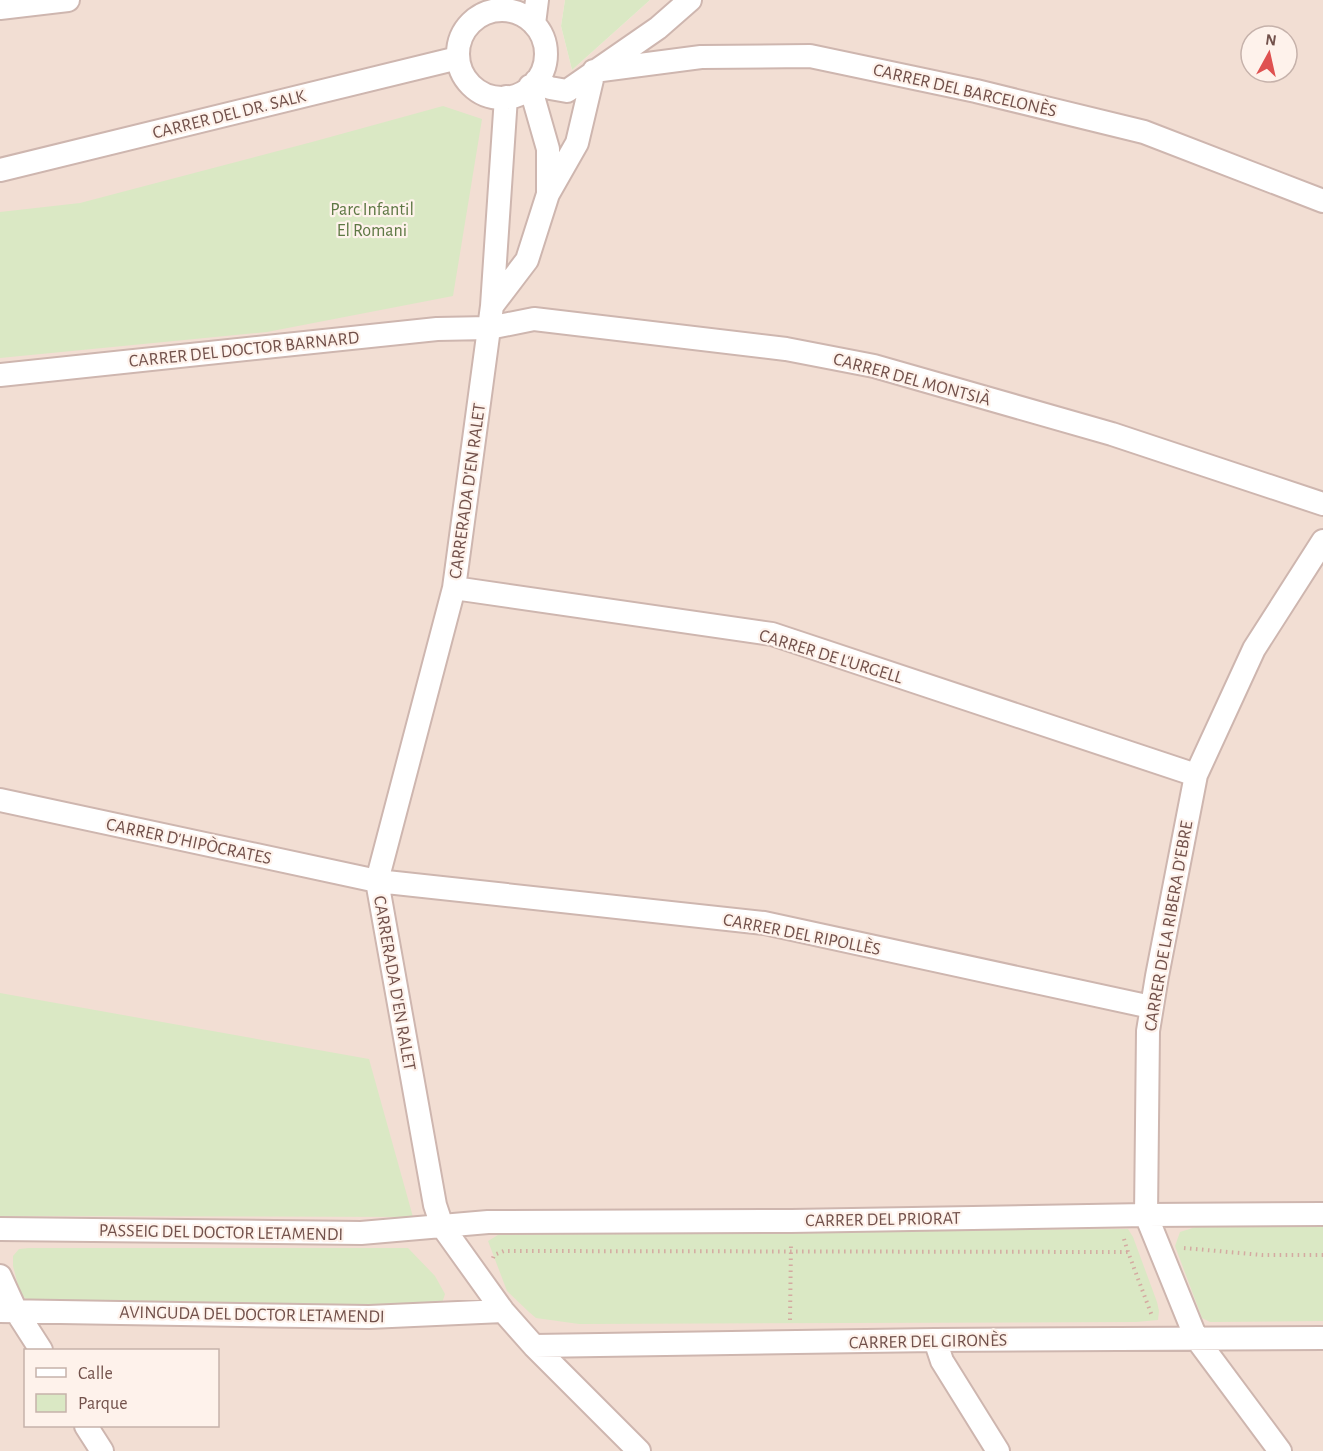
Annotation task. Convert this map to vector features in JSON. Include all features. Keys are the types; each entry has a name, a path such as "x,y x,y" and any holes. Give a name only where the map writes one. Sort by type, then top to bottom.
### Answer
{"street":[{"path":"0,8 68,0"},
{"path":"534,24 537,0"},
{"path":"533,84 567,91 658,28 690,0"},
{"path":"510,5 534,24 541,35 545,49 540,76 533,84 521,93 506,97 483,94 471,85 462,73 458,58 459,44 465,29 475,19 490,11 510,5"},
{"name":"CARRER DEL BARCELONÈS","path":"594,71 701,57 810,56 976,91 1144,132 1323,201"},
{"name":"CARRER DEL DR. SALK","path":"0,170 458,58"},
{"name":"CARRERADA D'EN RALET","path":"492,306 527,260 548,194 577,143 594,71"},
{"name":"CARRERADA D'EN RALET","path":"533,84 548,149 548,194"},
{"name":"CARRERADA D'EN RALET","path":"506,97 492,306 454,588 377,881 435,1205 442,1226 503,1311 534,1346 639,1451"},
{"name":"CARRER DEL MONTSIÀ","path":"489,328 534,319 786,349 874,366 1112,434 1323,504"},
{"name":"CARRER DEL DOCTOR BARNARD","path":"0,375 438,329 489,328"},
{"name":"CARRER DE LA RIBERA D'EBRE","path":"1280,1451 1196,1338 1146,1215 1148,1031 1196,775 1254,649 1323,540"},
{"name":"CARRER DE L'URGELL","path":"454,588 772,634 1196,775"},
{"name":"CARRER D'HIPÒCRATES","path":"0,800 377,881"},
{"name":"CARRER DEL RIPOLLÈS","path":"377,881 764,923 1151,1007"},
{"name":"CARRER DEL PRIORAT","path":"442,1226 488,1222 791,1221 1323,1214"},
{"name":"PASSEIG DEL DOCTOR LETAMENDI","path":"0,1229 361,1233 442,1226"},
{"path":"0,1276 8,1311 40,1349"},
{"name":"AVINGUDA DEL DOCTOR LETAMENDI","path":"8,1311 369,1317 503,1311"},
{"name":"CARRER DEL GIRONÈS","path":"534,1346 935,1340 1323,1338"},
{"path":"935,1340 942,1361 998,1451"},
{"path":"87,1427 102,1451"}],"path":[{"path":"1122,1229 1128,1252 1155,1323"},
{"path":"790,1324 791,1241"},
{"path":"1184,1248 1262,1255 1323,1255"},
{"path":"491,1263 494,1255 504,1251 1128,1252"}],"shaded area":[{"path":"0,0 565,0 561,26 572,70 650,0 1323,0 1323,1451 0,1451"}],"green space":[{"path":"565,0 650,0 572,70 561,26"},
{"name":"Parc Infantil El Romani","path":"443,106 482,119 453,296 267,332 0,358 0,212 80,203"},
{"path":"0,993 369,1059 413,1217 0,1216"},
{"path":"1323,1225 1323,1321 1210,1322 1202,1318 1175,1246 1180,1232 1199,1226"},
{"path":"1128,1229 1157,1302 1158,1320 1136,1322 579,1324 536,1318 529,1312 507,1291 488,1241 498,1235 508,1233"},
{"path":"408,1248 435,1276 445,1294 442,1303 433,1305 50,1303 26,1299 20,1293 13,1266 13,1256 19,1249"}]}
